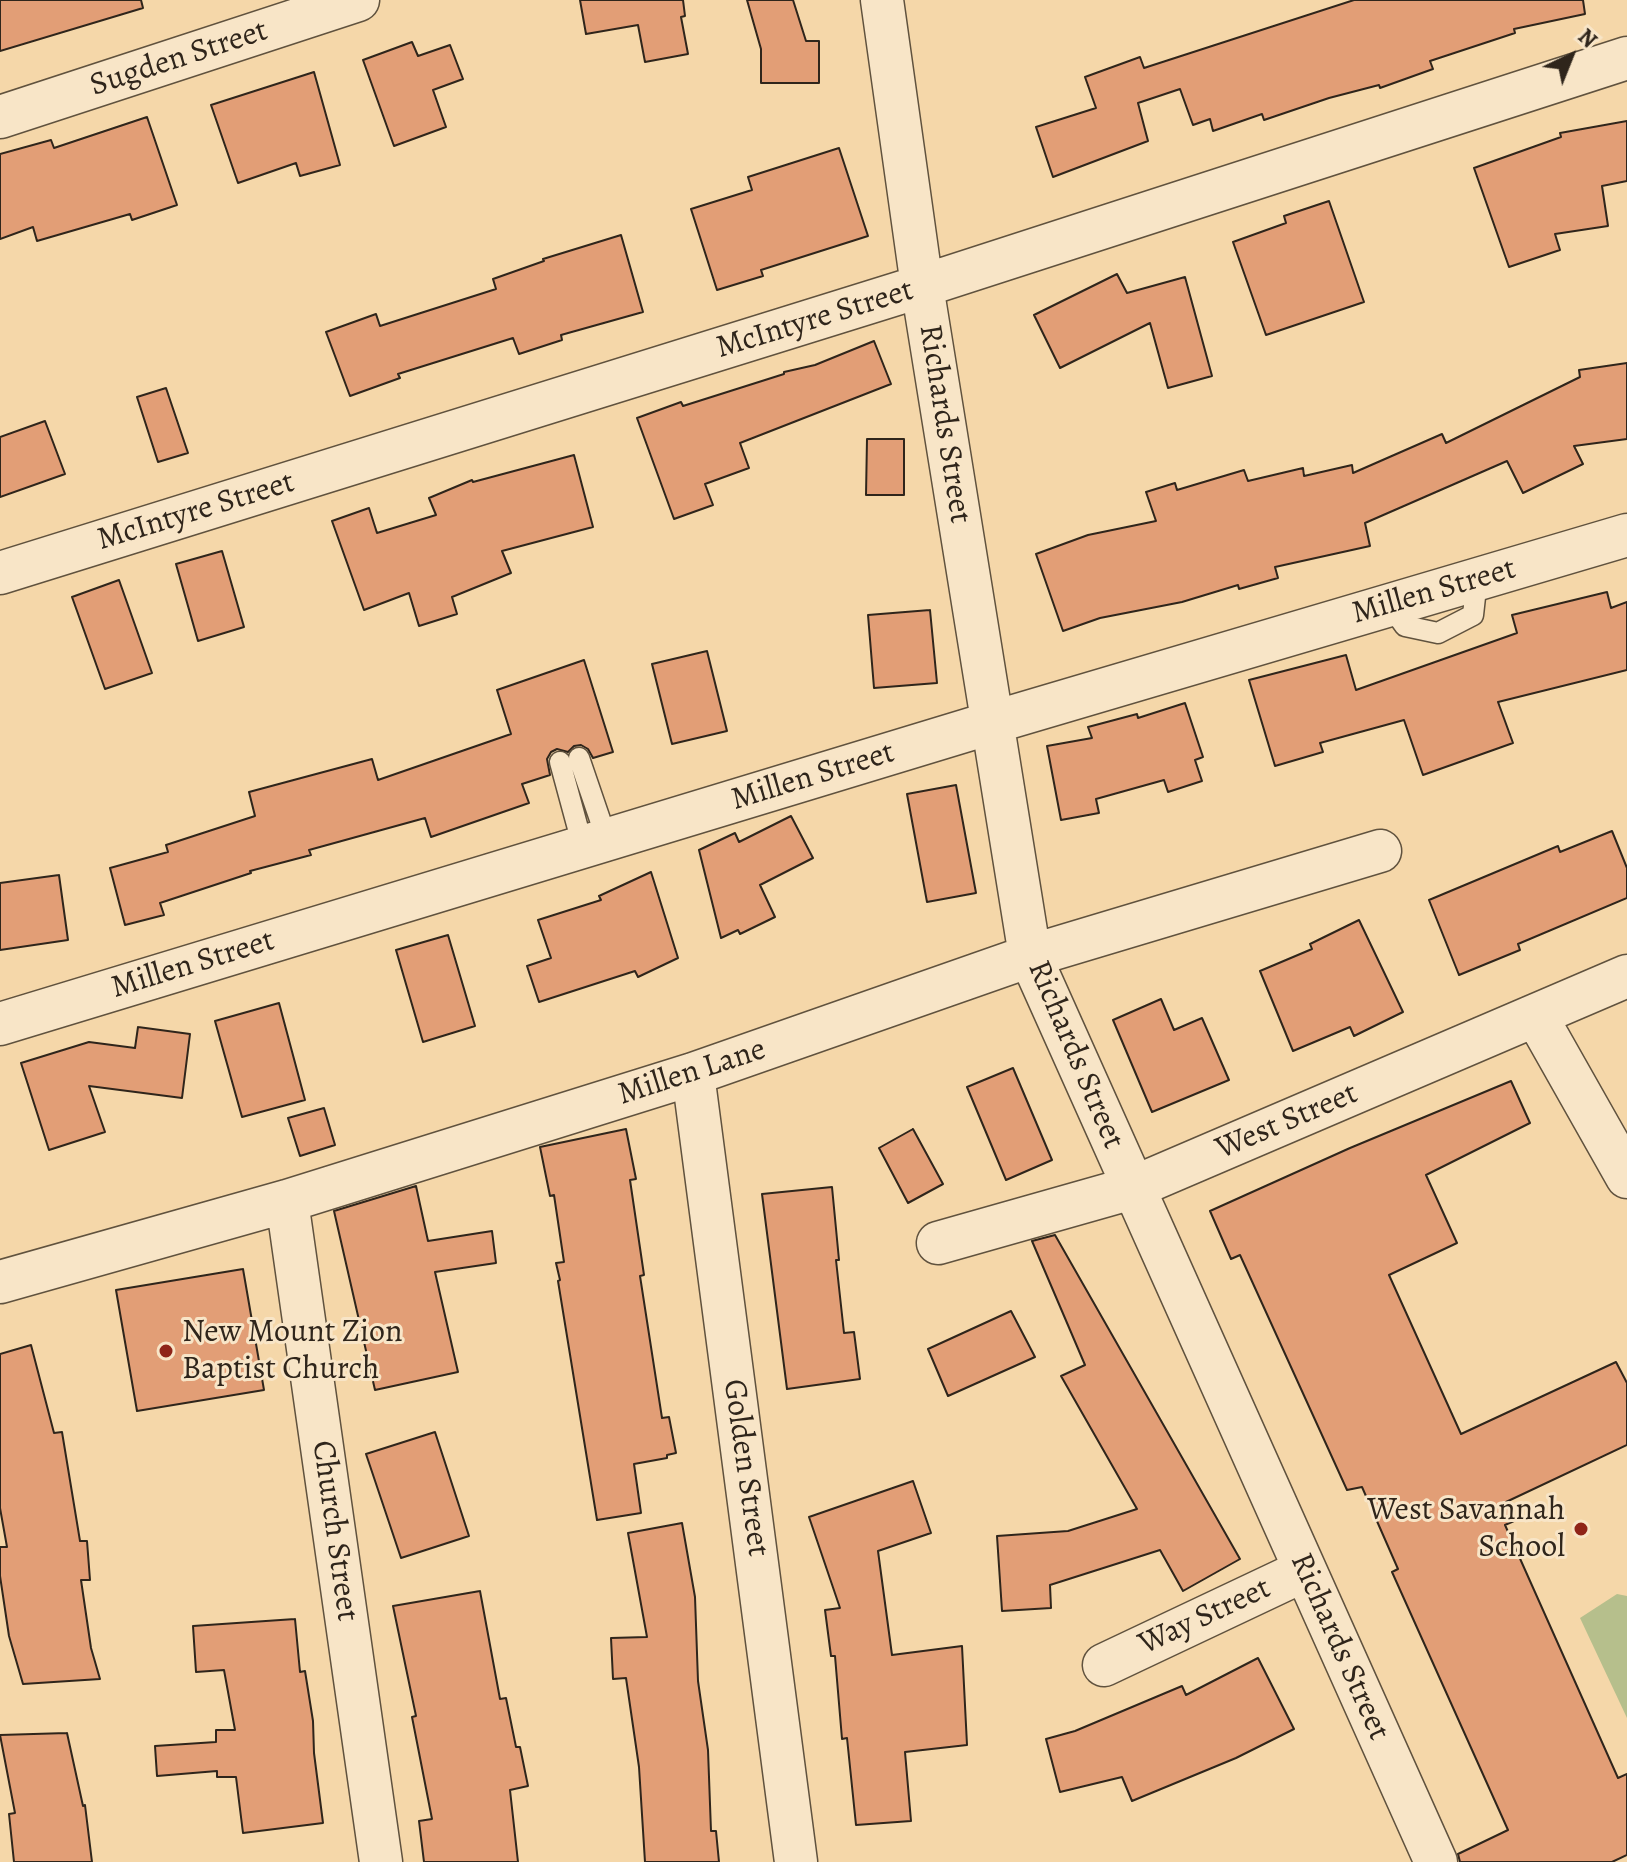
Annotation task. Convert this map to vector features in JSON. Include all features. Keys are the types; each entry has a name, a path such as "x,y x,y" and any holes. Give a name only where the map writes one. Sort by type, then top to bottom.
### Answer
{"street":[{"name":"Sugden Street","path":"0,117 358,0"},
{"name":"Richards Street","path":"882,0 922,286 1030,956 1436,1862"},
{"name":"McIntyre Street","path":"0,573 922,286 1627,58"},
{"name":"Millen Street","path":"0,1024 994,722 1627,535"},
{"name":"Millen Lane","path":"0,1282 287,1201 693,1074 1030,956 1380,851"},
{"name":"West Street","path":"938,1243 1132,1188 1627,976"},
{"path":"1536,1016 1627,1177"},
{"name":"Golden Street","path":"693,1074 796,1862"},
{"name":"Church Street","path":"287,1201 381,1862"},
{"name":"Way Street","path":"1104,1665 1305,1570"}],"lane":[{"path":"569,760 595,843"}],"green space":[{"path":"1617,1594 1627,1596 1627,1718 1580,1618"}],"building":[{"path":"0,0 141,0 143,8 0,51"},
{"path":"580,0 683,0 685,16 681,17 688,54 645,62 638,25 586,34"},
{"path":"747,0 793,0 806,41 819,41 819,83 761,83 761,49"},
{"path":"1354,0 1583,0 1585,14 1514,29 1515,33 1430,61 1433,69 1380,88 1379,85 1329,98 1264,120 1262,114 1213,131 1210,119 1193,125 1180,89 1138,103 1148,141 1053,177 1036,127 1096,108 1085,77 1140,57 1144,68"},
{"path":"412,42 418,56 450,45 463,79 433,90 446,127 394,146 363,60"},
{"path":"314,72 340,165 300,176 296,163 238,183 211,105"},
{"path":"147,117 177,205 132,220 130,214 37,241 33,227 0,239 0,154 51,140 54,148"},
{"path":"1627,121 1627,181 1602,186 1608,226 1555,234 1560,250 1509,267 1474,168 1561,137 1560,133"},
{"path":"839,148 868,236 761,270 763,276 717,290 691,209 752,190 748,177"},
{"path":"1329,201 1364,302 1266,335 1233,242 1286,223 1284,216"},
{"path":"621,235 643,312 561,335 562,340 519,354 513,338 398,374 400,378 350,396 326,332 376,314 380,326 496,289 493,279 543,259"},
{"path":"1117,274 1127,293 1185,277 1212,376 1168,388 1150,323 1060,368 1034,315"},
{"path":"874,341 891,384 740,443 749,468 705,484 713,505 674,519 637,418 681,402 683,406 784,372 815,365"},
{"path":"1627,363 1627,439 1574,446 1583,464 1523,493 1507,461 1365,523 1370,546 1275,567 1278,578 1239,589 1238,585 1182,602 1100,618 1063,631 1036,554 1088,535 1156,521 1146,492 1175,483 1177,490 1244,470 1248,481 1303,468 1304,476 1352,465 1353,473 1442,434 1446,443 1580,377 1579,370"},
{"path":"166,388 188,453 158,462 137,397"},
{"path":"45,421 65,474 0,497 0,437"},
{"path":"867,439 904,439 904,495 866,495"},
{"path":"574,455 593,527 502,551 511,573 452,597 457,614 419,626 409,593 364,610 332,521 369,508 377,533 436,515 429,498 472,480"},
{"path":"222,551 244,627 198,641 176,564"},
{"path":"119,580 152,673 105,689 72,597"},
{"path":"1607,592 1611,608 1627,602 1627,670 1498,702 1513,743 1423,775 1404,720 1320,743 1323,752 1275,766 1249,680 1346,655 1356,690 1517,633 1512,615"},
{"path":"930,610 937,683 874,688 868,615"},
{"path":"707,651 727,731 672,744 652,664"},
{"path":"584,660 613,752 593,758 588,749 581,745 574,746 568,752 557,749 551,752 547,759 550,775 522,784 529,803 431,837 425,818 309,850 311,855 250,871 160,903 164,915 125,925 110,868 168,852 166,845 255,816 249,792 372,759 378,780 511,734 497,690"},
{"path":"1185,703 1203,757 1195,760 1202,781 1168,792 1164,780 1096,799 1099,813 1061,820 1047,746 1092,738 1088,727 1137,714 1138,718"},
{"path":"956,785 976,893 927,902 907,794"},
{"path":"791,816 813,858 760,885 775,917 740,934 738,930 721,938 699,850 735,833 739,842"},
{"path":"1612,831 1627,868 1627,898 1518,944 1520,950 1459,975 1429,900 1558,846 1560,852"},
{"path":"651,872 678,958 638,977 635,971 539,1002 527,966 551,958 538,920 601,900 599,896"},
{"path":"59,875 68,940 0,950 0,883"},
{"path":"1359,920 1403,1012 1354,1036 1350,1027 1293,1051 1260,971 1312,949 1310,944"},
{"path":"448,935 475,1026 423,1042 396,950"},
{"path":"1161,999 1174,1030 1202,1018 1229,1080 1152,1112 1113,1020"},
{"path":"279,1003 305,1100 242,1117 215,1021"},
{"path":"138,1027 190,1034 182,1098 89,1086 105,1132 49,1150 21,1063 89,1042 135,1048"},
{"path":"1013,1068 1052,1160 1006,1180 967,1087"},
{"path":"1511,1081 1530,1123 1426,1175 1457,1243 1389,1275 1461,1434 1616,1362 1627,1383 1627,1445 1506,1502 1514,1521 1505,1525 1618,1778 1627,1774 1627,1855 1612,1862 1460,1862 1458,1854 1508,1830 1392,1572 1398,1569 1362,1487 1347,1490 1240,1255 1231,1259 1210,1211"},
{"path":"324,1108 335,1145 300,1156 288,1118"},
{"path":"626,1129 636,1179 630,1180 644,1275 640,1276 662,1418 669,1417 676,1453 667,1455 667,1458 634,1464 641,1513 597,1520 558,1281 556,1263 564,1262 554,1195 550,1196 540,1147"},
{"path":"913,1129 943,1184 908,1203 879,1148"},
{"path":"416,1186 428,1241 492,1231 496,1263 435,1272 458,1372 375,1390 334,1211"},
{"path":"832,1187 844,1333 854,1332 860,1379 787,1389 762,1194"},
{"path":"1055,1235 1240,1559 1183,1591 1160,1550 1050,1585 1051,1608 1002,1611 997,1536 1068,1531 1137,1509 1061,1376 1085,1365 1032,1241"},
{"path":"243,1269 264,1390 137,1411 116,1290"},
{"path":"1011,1311 1035,1357 948,1396 928,1349"},
{"path":"31,1345 54,1433 62,1432 80,1541 87,1541 90,1580 81,1580 91,1648 100,1679 23,1684 9,1636 0,1576 0,1547 7,1547 0,1508 0,1354"},
{"path":"435,1432 469,1536 401,1558 366,1454"},
{"path":"913,1481 931,1533 878,1551 892,1655 962,1646 967,1745 905,1752 911,1821 856,1825 847,1738 842,1739 835,1656 831,1656 825,1610 840,1608 809,1517"},
{"path":"682,1523 695,1597 698,1681 708,1750 711,1831 716,1831 719,1862 645,1862 639,1767 626,1678 613,1679 611,1638 647,1637 628,1533"},
{"path":"480,1591 500,1699 506,1698 528,1786 510,1790 518,1862 424,1862 419,1821 432,1819 412,1717 416,1716 393,1606"},
{"path":"295,1619 300,1672 305,1671 313,1721 323,1823 243,1833 236,1777 217,1777 217,1771 157,1776 155,1746 216,1742 216,1730 235,1730 224,1670 196,1672 193,1626"},
{"path":"1258,1658 1294,1729 1236,1758 1132,1801 1122,1777 1060,1792 1046,1739 1075,1731 1182,1686 1186,1695"},
{"path":"67,1733 85,1805 92,1862 14,1862 9,1814 15,1813 0,1735"}],"place":[{"name":"New Mount Zion Baptist Church","path":"166,1351"},
{"name":"West Savannah School","path":"1581,1529"}]}
